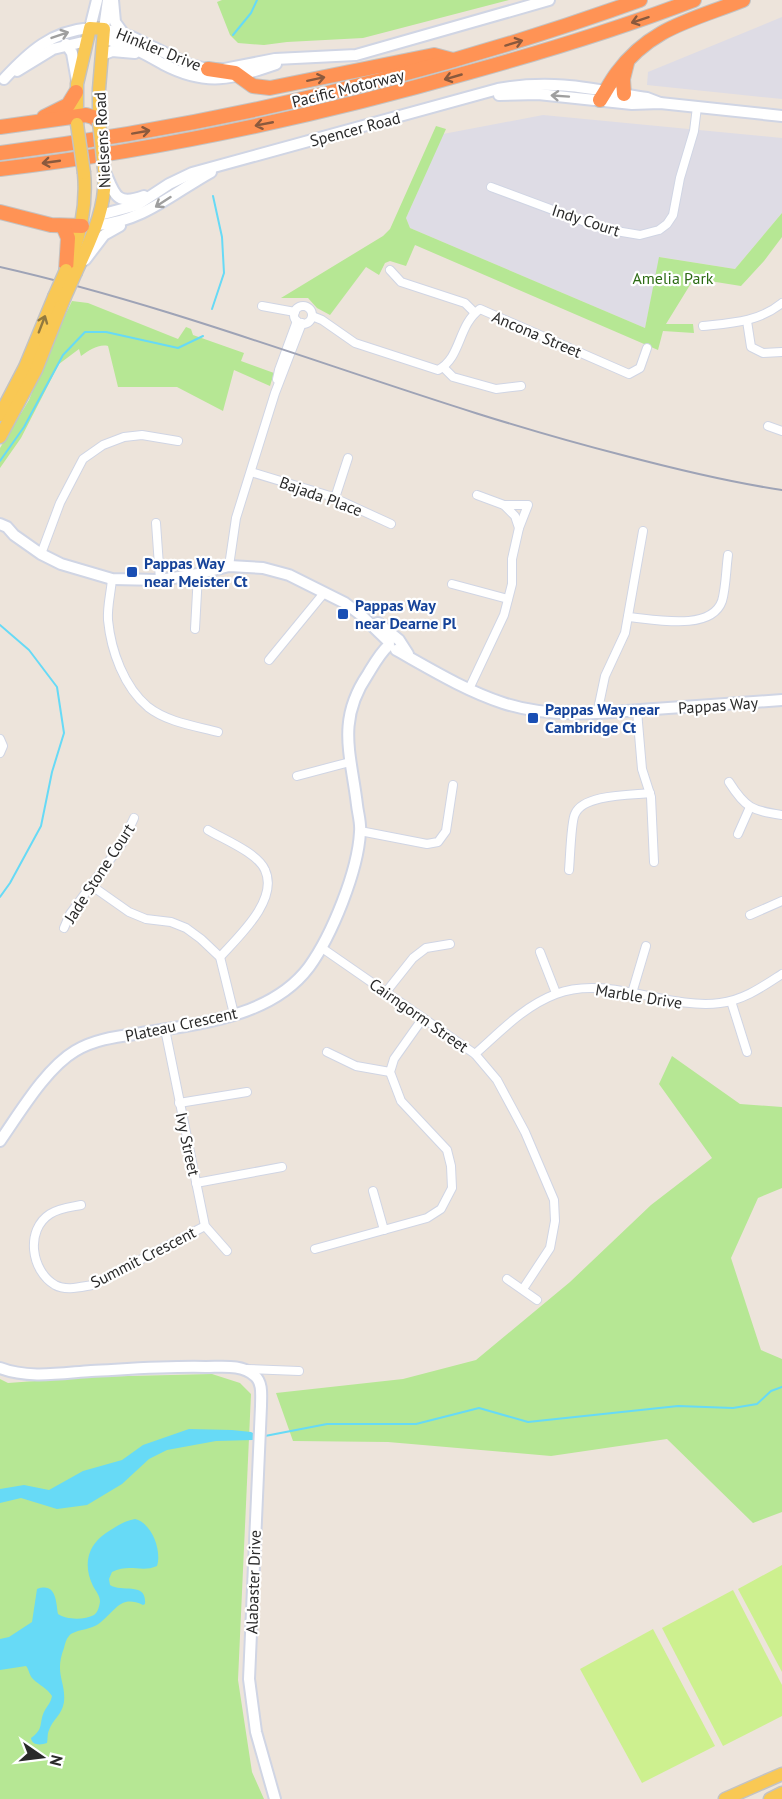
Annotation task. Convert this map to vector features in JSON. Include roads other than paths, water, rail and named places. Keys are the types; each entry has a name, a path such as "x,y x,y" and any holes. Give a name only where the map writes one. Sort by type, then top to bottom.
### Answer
{"highway":[{"name":"Pacific Motorway","path":"0,153 109,138 260,109 359,86 455,61 640,0"},
{"name":"Pacific Motorway","path":"0,169 172,143 339,108 532,55 648,18 694,0"},
{"path":"603,96 618,72 643,46 660,33 680,23 743,0"},
{"path":"208,69 235,73 255,87 270,88 434,55 455,61"},
{"path":"624,94 623,79 627,63"},
{"path":"34,121 65,107 71,101 77,88"},
{"path":"0,127 34,121 76,121 90,116 99,122"},
{"path":"0,212 36,222 82,226"},
{"path":"63,226 68,238 73,271"}],"main road":[{"name":"Hinkler Drive","path":"90,28 104,34"},
{"name":"Nielsens Road","path":"73,271 85,203 84,173 76,121 77,88 90,28"},
{"name":"Hinkler Drive","path":"87,41 104,34"},
{"name":"Nielsens Road","path":"73,271 98,220 105,193 99,122 104,34"},
{"path":"82,226 98,220"},
{"path":"0,415 73,271"},
{"path":"0,434 36,370 59,298"},
{"path":"725,1799 782,1774"},
{"path":"770,1799 782,1793"}],"street":[{"path":"90,28 97,0"},
{"path":"104,34 108,0"},
{"path":"113,0 116,23 123,33"},
{"name":"Hinkler Drive","path":"104,34 123,33 179,61 208,69 230,68 275,59 365,53 549,0"},
{"name":"Hinkler Drive","path":"2,80 43,42 66,32 90,28"},
{"name":"Hinkler Drive","path":"104,34 176,70 195,76 213,78 241,76 293,59"},
{"name":"Hinkler Drive","path":"2,80 48,51 66,44 87,41"},
{"path":"66,44 71,51 77,88"},
{"path":"102,56 112,51 147,55"},
{"name":"Spencer Road","path":"98,220 137,205 169,184 192,173 514,86 542,83 575,85 632,104 660,103 782,116"},
{"name":"Spencer Road","path":"603,96 624,94 660,103"},
{"name":"Indy Court","path":"491,187 604,230 640,235 659,230 673,215 680,176 694,131 697,106"},
{"name":"Spencer Road","path":"98,220 119,223 137,217 224,165"},
{"path":"104,169 113,193 125,200 143,196 169,184"},
{"path":"73,271 104,235 137,217"},
{"path":"390,270 401,282 465,303 475,313"},
{"path":"703,326 747,321 770,313 782,303"},
{"path":"262,306 295,312"},
{"path":"295,312 298,307 304,306 311,310 312,316 309,321 299,322"},
{"name":"Ancona Street","path":"443,367 449,364 470,316 480,309 629,374 640,368 647,348"},
{"path":"229,566 236,518 275,393 279,370 299,322 295,312"},
{"path":"312,316 322,320 355,343 438,370 443,367 453,377 496,389 521,386"},
{"path":"747,321 751,347 763,353 782,352"},
{"path":"768,426 782,431"},
{"path":"41,554 60,503 83,459 104,445 123,437 142,435 178,441"},
{"path":"334,498 348,458"},
{"name":"Bajada Place","path":"250,472 334,498 391,524"},
{"path":"477,495 504,506 515,516 519,528"},
{"path":"470,689 504,615 512,584 512,559 519,528 528,505 504,506"},
{"path":"156,523 160,580"},
{"name":"Pappas Way","path":"0,524 41,554 61,564 112,579 160,580 229,566 263,568 289,575 376,621 394,645 413,659 504,704 565,713 597,714 782,700"},
{"name":"Pappas Way","path":"0,531 14,535"},
{"path":"597,714 605,676 625,633 643,531"},
{"path":"627,617 694,622 716,612 722,600 728,555"},
{"path":"195,629 198,574"},
{"path":"112,579 108,619 121,670 132,689 148,707 168,718 218,732"},
{"path":"452,584 508,599"},
{"path":"269,660 324,593"},
{"name":"Plateau Crescent","path":"0,1141 53,1068 74,1051 96,1041 234,1014 259,1005 284,990 307,969 322,948 356,860 360,831 350,762 348,724 354,699 363,681 394,645"},
{"path":"637,711 642,769 650,793 654,862"},
{"path":"0,739 3,746 0,753"},
{"path":"297,776 350,762"},
{"path":"729,782 741,800 750,807 782,815"},
{"path":"360,831 427,844 438,842 446,831 453,785"},
{"path":"569,870 575,814 583,805 596,799 650,793"},
{"path":"738,834 750,807"},
{"name":"Jade Stone Court","path":"64,928 70,914 123,842 134,818"},
{"path":"208,830 251,855 265,869 267,882 264,902 256,916 220,957"},
{"path":"92,886 129,912 146,919 171,922 186,928 201,939 220,957 234,1014"},
{"path":"750,915 782,901"},
{"path":"386,992 413,958 426,948 450,944"},
{"path":"632,993 646,946"},
{"name":"Cairngorm Street","path":"322,948 475,1054 496,1080 525,1132 554,1200 555,1221 550,1248 523,1289"},
{"path":"540,952 556,993"},
{"name":"Marble Drive","path":"475,1054 523,1011 556,993 584,988 690,1003 720,1003 743,998 782,974"},
{"path":"731,1001 747,1052"},
{"path":"315,1249 428,1218 441,1209 452,1188 451,1166 447,1150 401,1101 390,1072 394,1059 423,1018"},
{"name":"Ivy Street","path":"165,1029 205,1226 227,1251"},
{"path":"327,1052 356,1066 390,1072"},
{"path":"179,1103 247,1092"},
{"path":"196,1183 282,1167"},
{"path":"373,1191 384,1230"},
{"name":"Summit Crescent","path":"81,1205 63,1208 49,1214 33,1240 35,1258 43,1275 57,1286 74,1289 92,1285 205,1226"},
{"path":"507,1279 537,1300"},
{"path":"0,1368 10,1372 36,1374 176,1366 299,1371"},
{"name":"Alabaster Drive","path":"245,1369 256,1376 261,1388 249,1679 256,1732 275,1799"}],"water":[{"path":"189,1429 251,1432 253,1440 216,1441 167,1450 149,1459 122,1484 87,1505 57,1509 21,1498 0,1503 0,1489 24,1485 49,1490 83,1471 122,1460 143,1445"},
{"path":"135,1519 146,1526 154,1538 158,1553 157,1566 146,1569 118,1569 112,1572 109,1579 110,1585 115,1587 142,1592 145,1604 124,1603 97,1625 75,1632 68,1637 60,1664 63,1706 49,1730 47,1743 35,1744 31,1738 40,1728 52,1696 33,1679 26,1666 0,1670 0,1639 9,1637 32,1622 37,1589 51,1590 58,1614 61,1616 76,1619 94,1615 100,1602 88,1571 91,1550 106,1533"}],"waterway":[{"path":"233,35 251,13 257,0"},
{"path":"212,309 224,273 222,237 213,196"},
{"path":"0,461 24,427 63,355 85,332 106,332 178,348 203,336"},
{"path":"0,625 29,650 57,687 64,733 52,772 41,826 0,897"},
{"path":"265,1436 327,1424 416,1424 479,1408 528,1422 678,1406 733,1408 757,1404 771,1391 782,1387"}],"railway":[{"path":"0,267 157,309 544,434 682,470 782,490"}],"place":[{"name":"Pappas Way near Meister Ct","path":"132,572"},
{"name":"Pappas Way near Dearne Pl","path":"343,614"},
{"name":"Pappas Way near Cambridge Ct","path":"533,718"}],"park label":[{"name":"Amelia Park","path":"673,278"}]}
